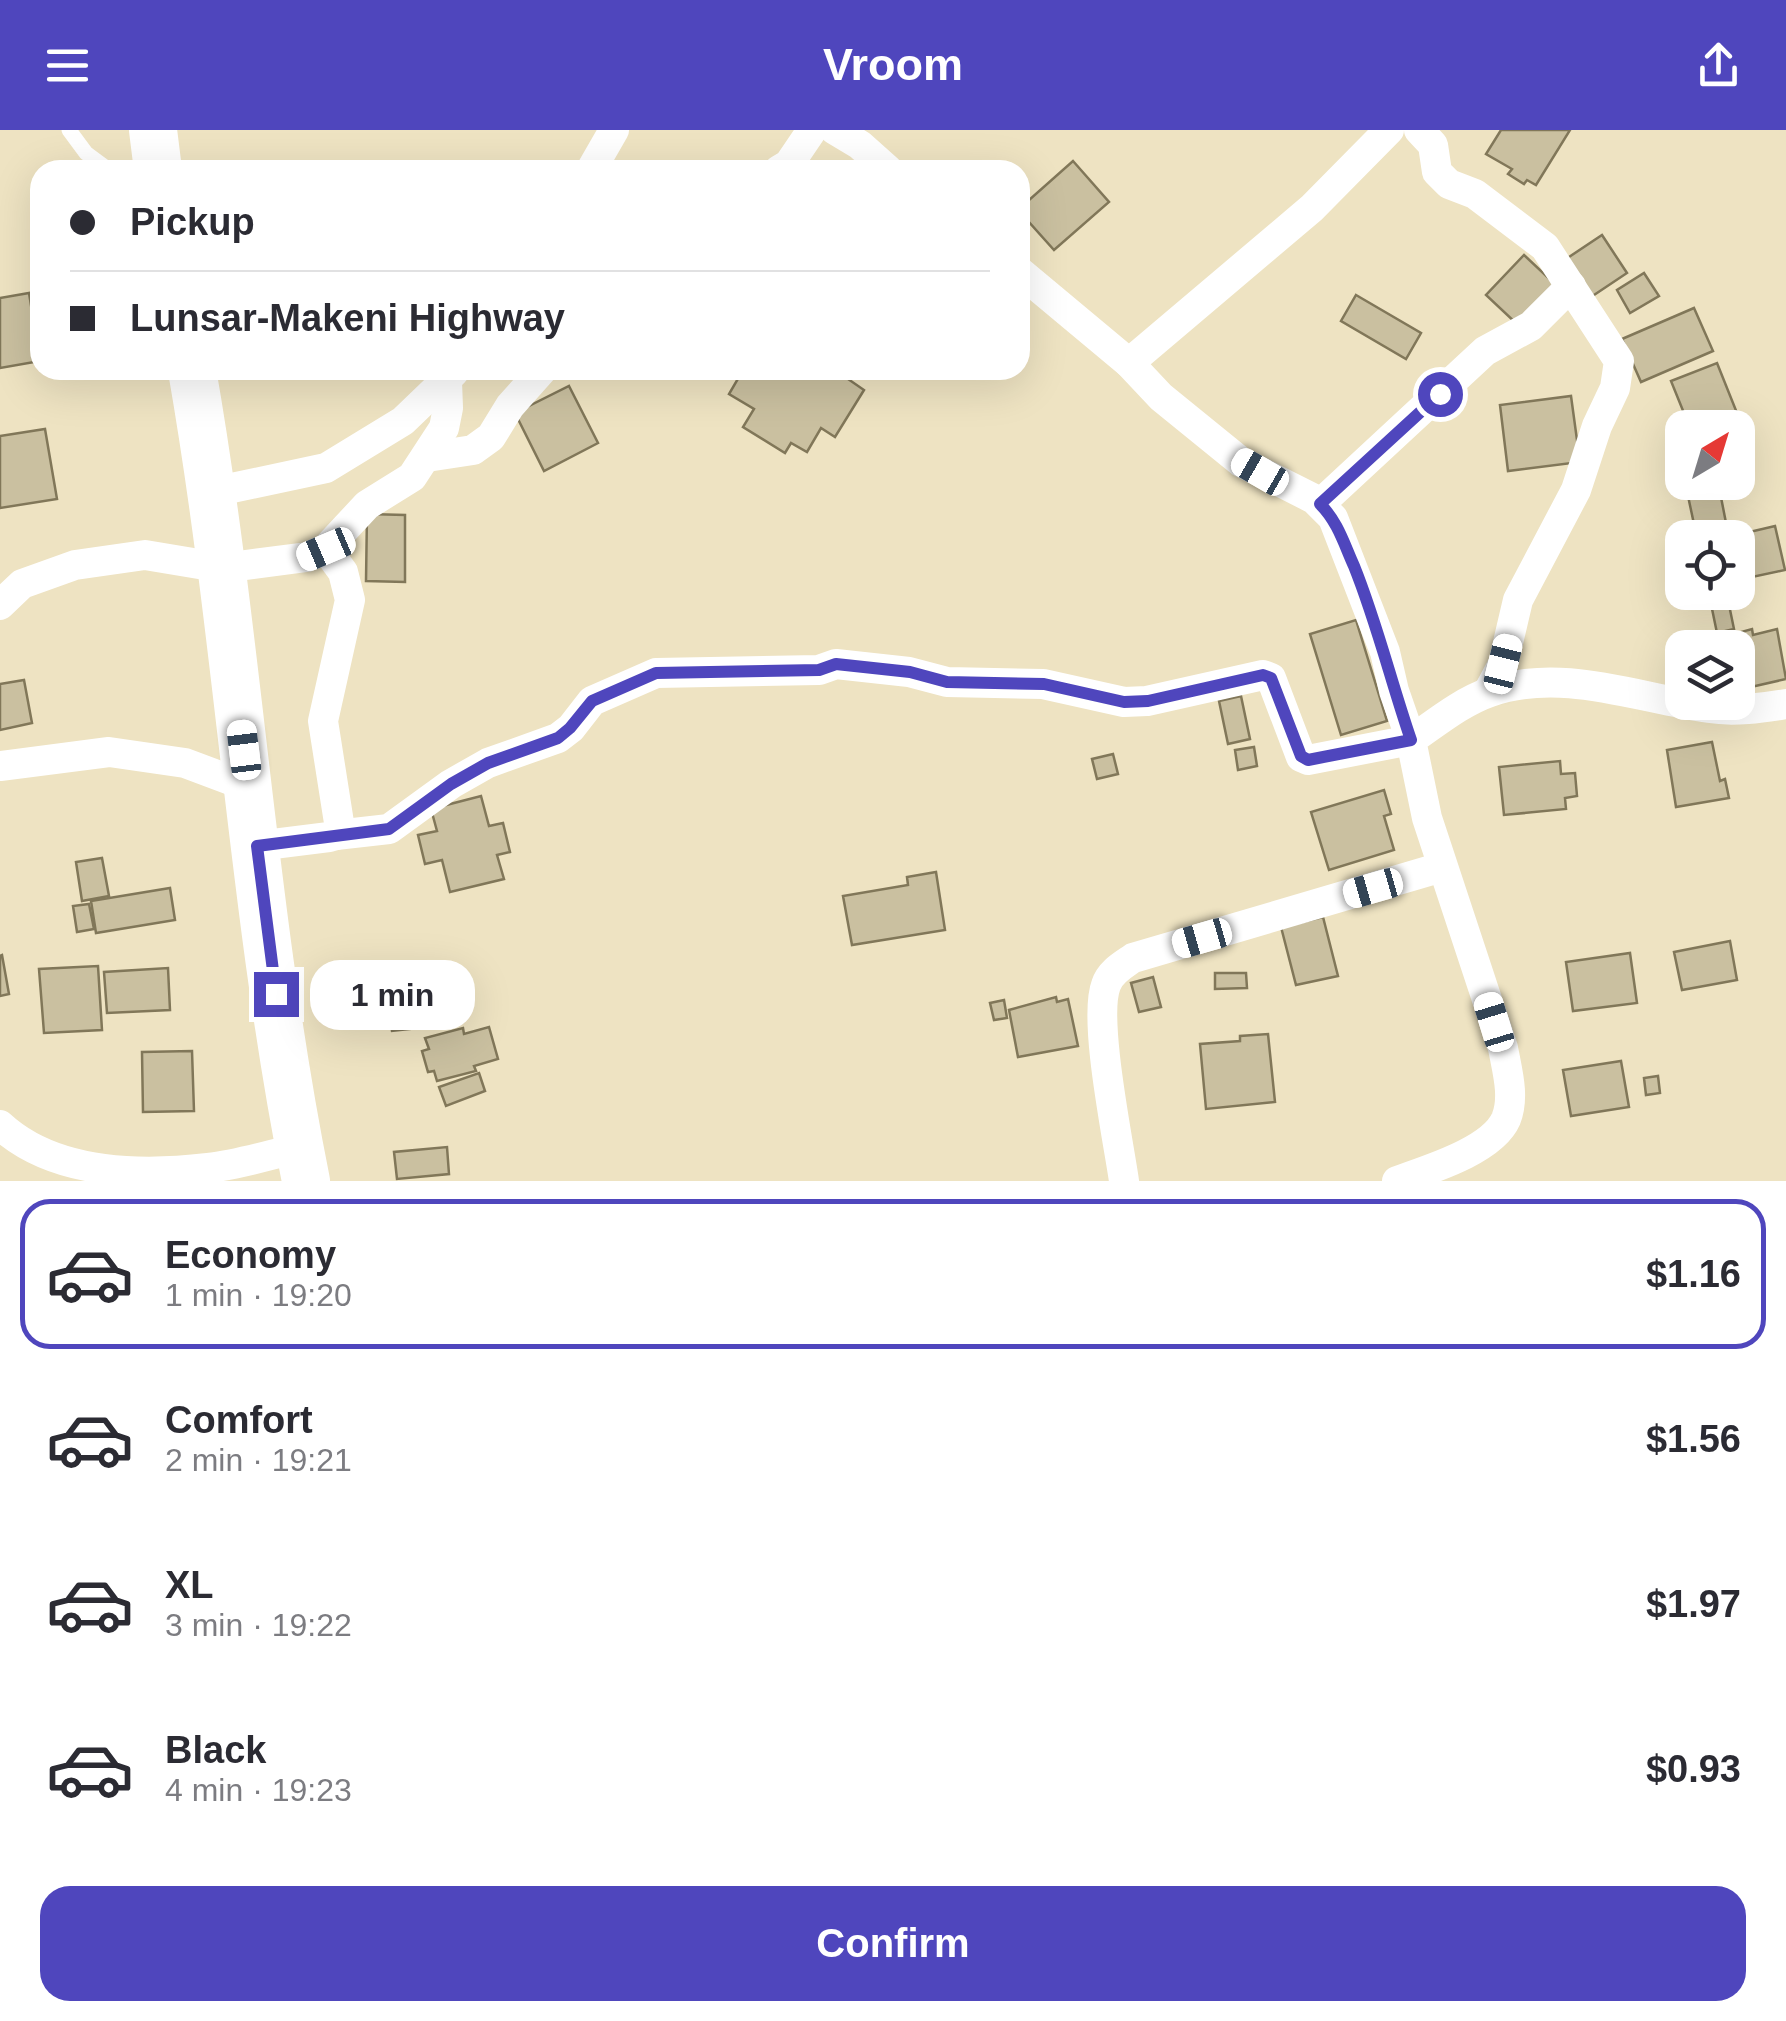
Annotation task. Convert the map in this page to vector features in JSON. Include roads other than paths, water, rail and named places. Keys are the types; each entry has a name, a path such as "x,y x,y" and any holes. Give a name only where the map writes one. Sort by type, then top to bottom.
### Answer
{"main road":[{"path":"152,130 156,160"},
{"path":"194,380 214,492 264,918 302,1165"}],"street":[{"path":"597,160 614,130"},
{"path":"792,160 812,130"},
{"path":"836,130 877,160"},
{"path":"1130,363 1312,208 1389,130"},
{"path":"1419,130 1433,145 1437,172 1449,184 1475,194 1545,246 1618,361 1615,388 1597,426 1576,490 1518,600 1503,664 1488,692"},
{"path":"1030,280 1241,462 1320,504 1334,518 1385,652 1442,868 1510,1080 1506,1120 1490,1138 1444,1165 1396,1181"},
{"path":"1320,504 1485,351 1531,326 1571,286"},
{"path":"214,492 326,468 402,421 447,380"},
{"path":"0,606 22,584 75,565 145,555 223,568 307,557 326,549 367,505 412,477 444,428 451,380"},
{"path":"426,457 473,450 491,437 510,406 533,380"},
{"path":"326,549 343,572 350,600 324,720 341,821 336,834"},
{"path":"257,846 389,829 451,784 488,763 558,738 592,701 656,673 819,670 836,664 910,672 947,682 1044,684 1124,702 1148,701 1263,675 1271,678 1301,756 1308,760 1411,740 1448,713 1488,692 1520,684 1608,687 1714,709 1786,704"},
{"path":"0,766 110,752 184,764 249,786"},
{"path":"1124,1181 1100,1010 1106,981 1115,971 1134,958 1442,868"},
{"path":"0,1125 41,1153 97,1167 143,1170 302,1165"}],"lane":[{"path":"69,130 96,160"}]}
